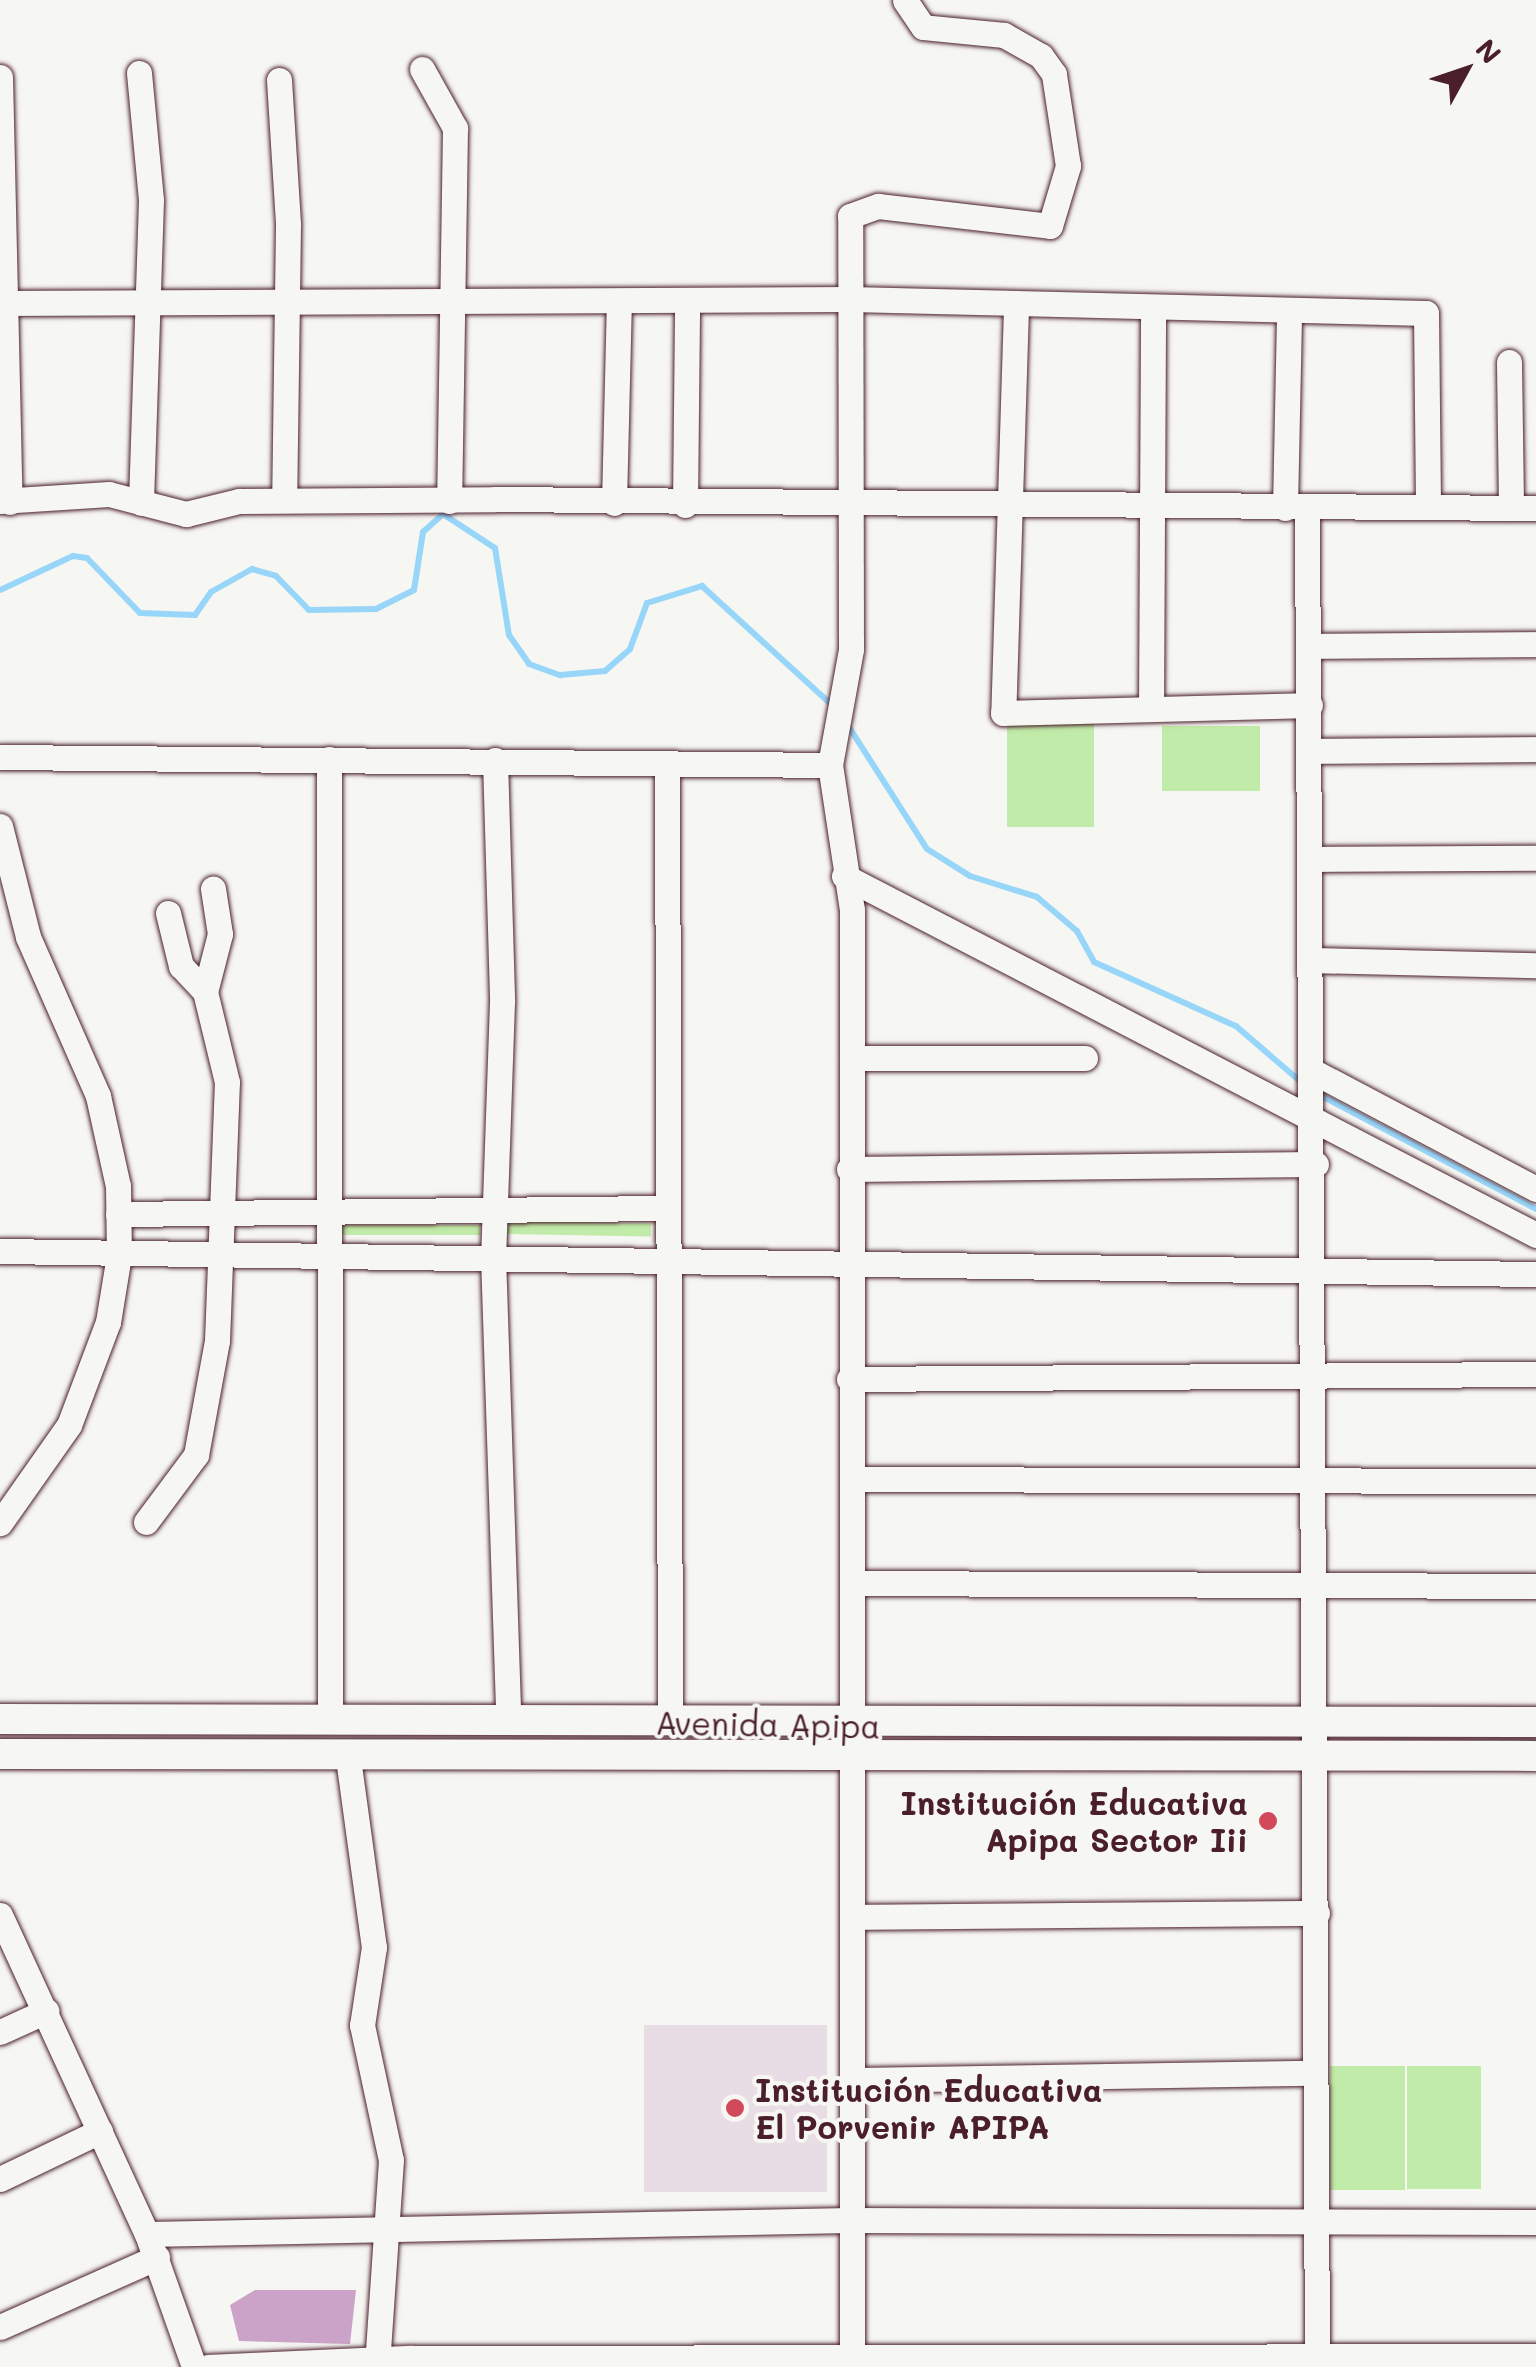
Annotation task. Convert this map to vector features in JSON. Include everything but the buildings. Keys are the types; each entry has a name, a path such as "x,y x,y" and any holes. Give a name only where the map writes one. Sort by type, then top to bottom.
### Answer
{"street":[{"path":"852,2362 852,1479 848,1269 852,1058 844,876 830,765 847,702 850,216 863,208 994,213 1050,226 1066,187 1054,74 1041,56 1004,35 923,27 905,0"},
{"path":"422,70 455,128 450,501"},
{"path":"139,74 150,200 141,503"},
{"path":"0,77 5,502 96,494 186,514 284,500 1296,510 1524,508 1509,362"},
{"path":"279,80 284,500"},
{"path":"5,303 850,298 1016,308 1426,313 1428,507"},
{"path":"686,505 687,300"},
{"path":"614,503 619,302"},
{"path":"1016,308 1004,712 1310,705"},
{"path":"1152,709 1145,508 1153,310"},
{"path":"1289,312 1296,510 1309,646 1309,960 1316,1073 1318,1371 1308,1482 1308,1586 1319,1760 1314,2074 1317,2364"},
{"path":"1309,646 1536,644"},
{"path":"1310,751 1536,750"},
{"path":"0,757 830,765"},
{"path":"329,759 324,1252 330,1720"},
{"path":"495,760 502,1002 494,1256 508,1717"},
{"path":"667,763 670,1719"},
{"path":"0,826 28,936 98,1096 118,1214 119,1256 77,1407 40,1478 0,1523"},
{"path":"1310,858 1536,858"},
{"path":"844,876 1536,1236"},
{"path":"146,1522 196,1455 224,1255 227,1082 205,992 220,934 214,889"},
{"path":"0,895 28,936"},
{"path":"168,913 181,966 205,992"},
{"path":"1309,960 1536,965"},
{"path":"852,1058 1085,1058"},
{"path":"1316,1073 1536,1189"},
{"path":"849,1169 1316,1164"},
{"path":"118,1214 667,1208"},
{"path":"0,1251 119,1256 324,1252 666,1259 848,1269 1316,1267 1536,1274"},
{"path":"850,1379 1318,1371 1536,1374"},
{"path":"852,1479 1536,1481"},
{"path":"852,1583 1536,1586"},
{"name":"Avenida Apipa","path":"0,1719 1536,1722"},
{"name":"Avenida Apipa","path":"0,1754 852,1760 1536,1756"},
{"path":"348,1758 374,1947 362,2025 391,2160 383,2227 377,2365"},
{"path":"852,1917 1318,1913"},
{"path":"0,1915 152,2246 194,2367"},
{"path":"0,2032 46,2011"},
{"path":"854,2080 1314,2074"},
{"path":"0,2179 100,2132"},
{"path":"0,2327 152,2246 383,2227 850,2220 1536,2222"},
{"path":"208,2367 852,2362 1317,2364 1536,2356"}],"shaded area":[{"name":"Institución Educativa El Porvenir APIPA","path":"644,2025 827,2025 827,2192 644,2192"}],"green space":[{"path":"1007,718 1094,718 1094,827 1007,827"},
{"path":"1162,726 1260,726 1260,791 1162,791"},
{"path":"507,1221 651,1224 651,1237 507,1234"},
{"path":"338,1225 480,1225 480,1235 338,1235"},
{"path":"1330,2066 1405,2066 1405,2190 1330,2190"},
{"path":"1407,2066 1481,2066 1481,2189 1407,2189"}],"waterway":[{"path":"0,590 73,556 87,558 140,613 195,615 211,592 252,569 276,576 309,610 376,609 414,590 423,532 443,514 495,548 509,635 529,664 560,675 605,671 630,649 647,603 702,586 833,706"},
{"path":"847,724 927,849 970,876 1037,897 1077,931 1094,962 1236,1026 1302,1083"},
{"path":"1316,1093 1536,1209"}],"place":[{"name":"Institución Educativa Apipa Sector Iii","path":"1268,1821"},
{"name":"Institución Educativa El Porvenir APIPA","path":"735,2108"}]}
